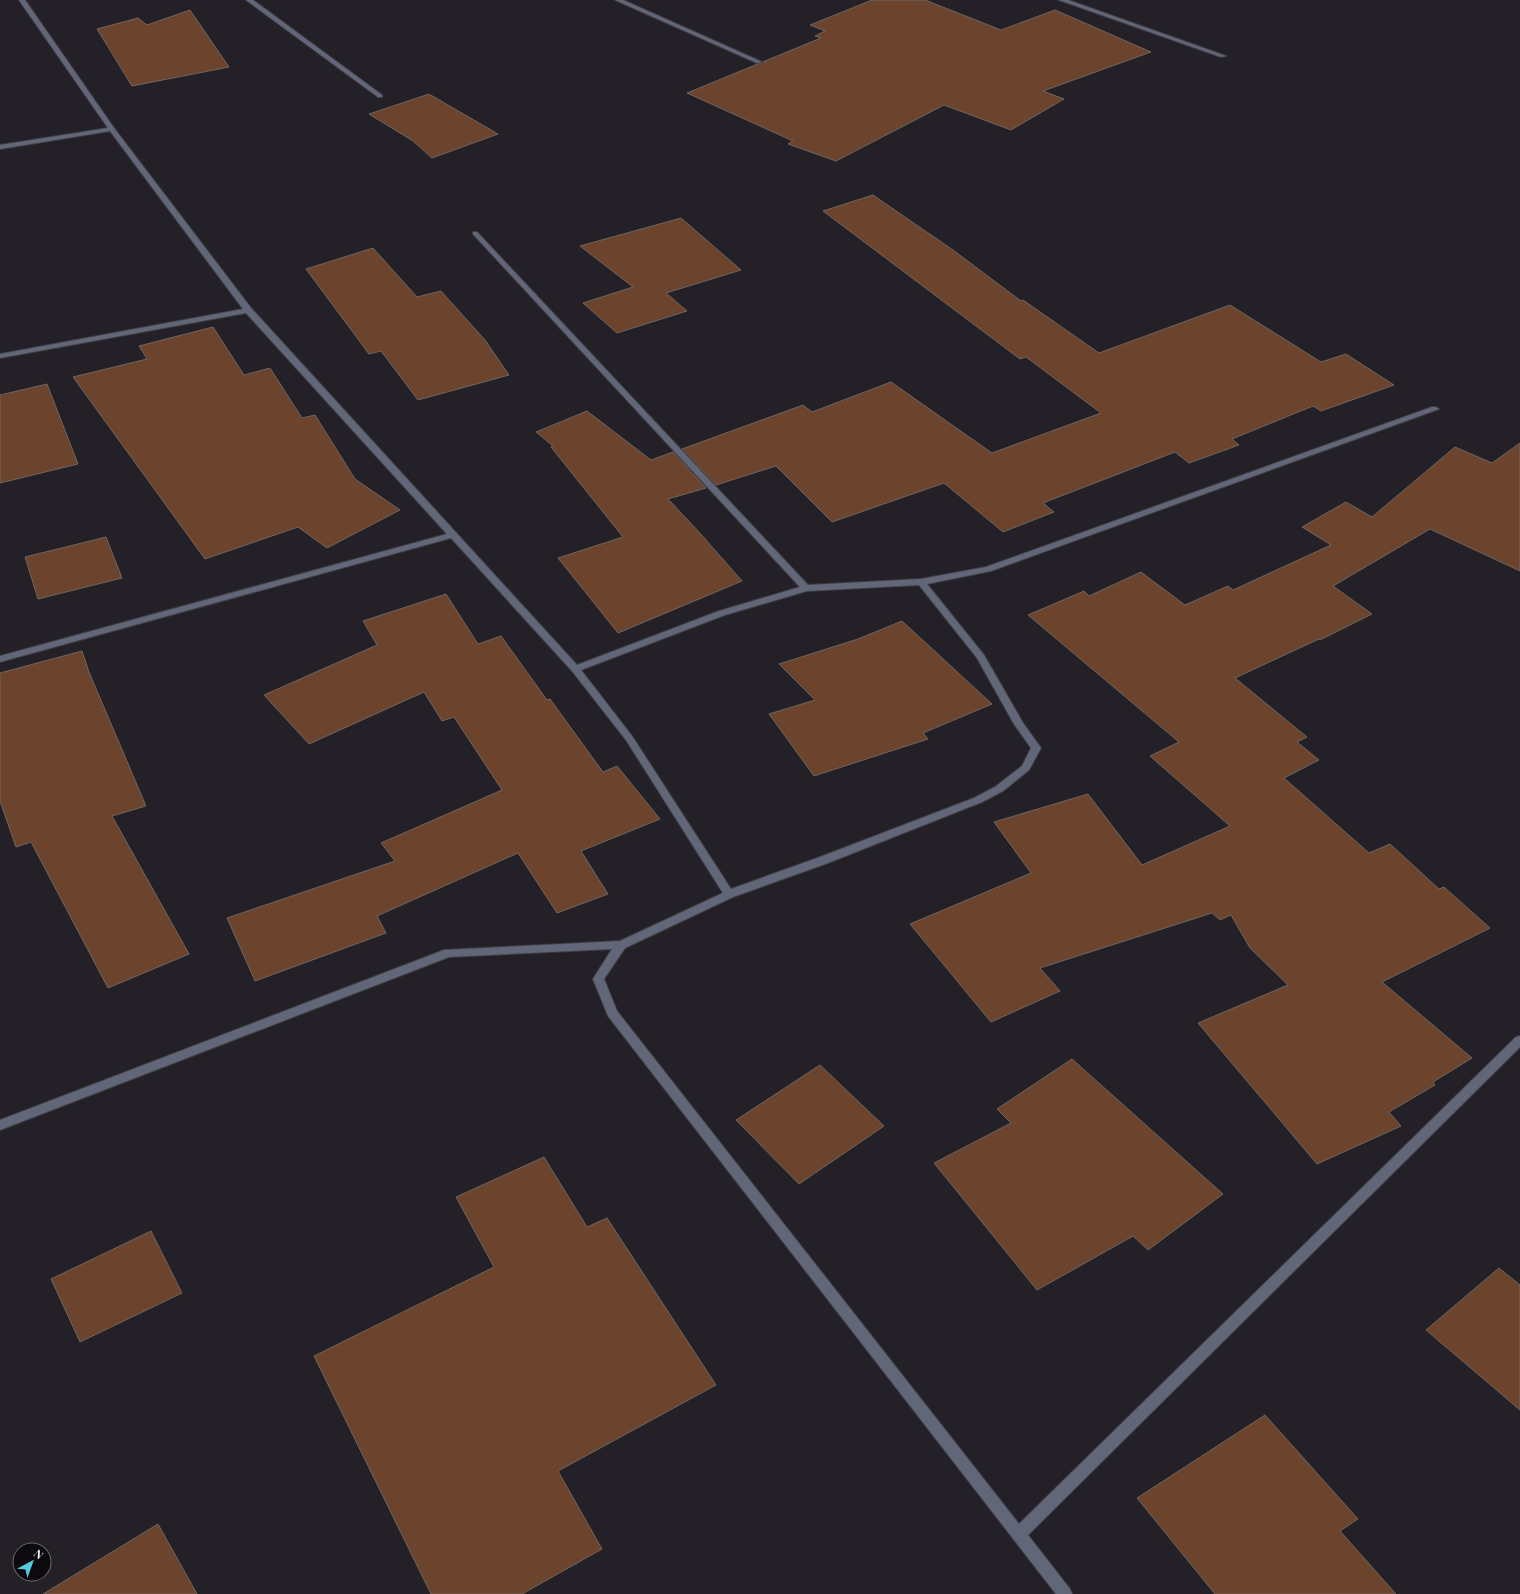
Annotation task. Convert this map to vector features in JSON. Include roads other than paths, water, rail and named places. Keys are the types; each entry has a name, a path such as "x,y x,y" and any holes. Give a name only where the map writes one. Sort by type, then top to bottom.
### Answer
{"street":[{"path":"22,0 112,130 248,310 575,669 629,738 729,894"},
{"path":"249,0 380,96"},
{"path":"618,0 759,62"},
{"path":"1062,0 1223,56"},
{"path":"0,147 112,130"},
{"path":"475,233 806,588"},
{"path":"0,356 248,310"},
{"path":"575,669 722,613 806,588 921,582 988,569 1435,409"},
{"path":"0,659 454,535"},
{"path":"0,1125 448,953 621,945 729,894 824,860 978,800 999,789 1026,768 1036,748 1019,724 981,657 921,582"},
{"path":"621,945 598,980 612,1013 1065,1594"},
{"path":"1019,1534 1520,1040"}]}
